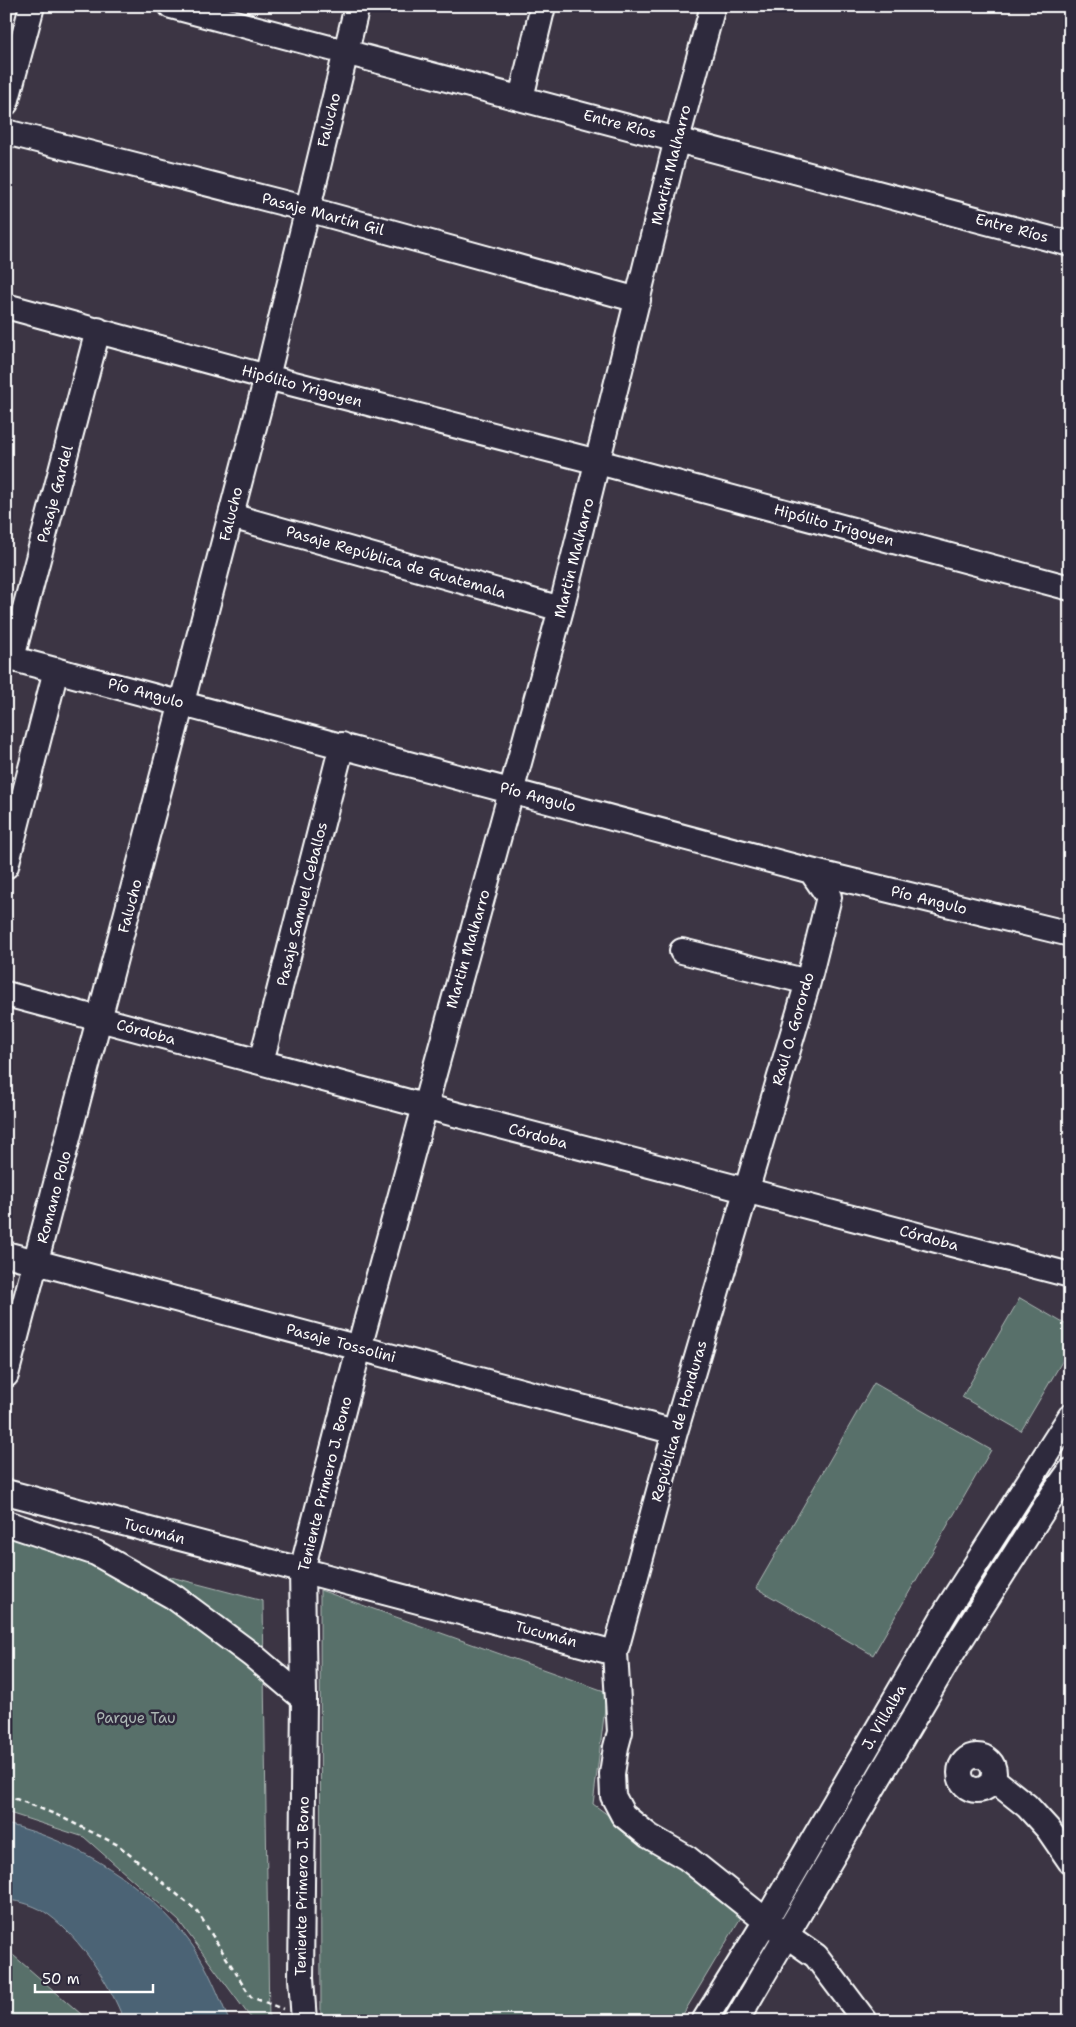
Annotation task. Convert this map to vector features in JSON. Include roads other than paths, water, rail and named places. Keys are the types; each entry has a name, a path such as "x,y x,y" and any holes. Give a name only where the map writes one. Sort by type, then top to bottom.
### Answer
{"street":[{"path":"6,103 32,6"},
{"name":"Entre Ríos","path":"171,6 1070,244"},
{"name":"Falucho","path":"99,1025 231,516 357,6"},
{"path":"521,98 543,6"},
{"name":"Martin Malharro","path":"423,1111 561,609 677,139 713,6"},
{"name":"Pasaje Martín Gil","path":"6,132 307,209 638,300"},
{"name":"Hipólito Yrigoyen","path":"6,306 266,377 598,462"},
{"name":"Pasaje Gardel","path":"9,657 98,330"},
{"name":"Hipólito Irigoyen","path":"598,462 1070,588"},
{"name":"Pasaje República de Guatemala","path":"231,516 561,609"},
{"name":"Pío Angulo","path":"9,657 811,871 1070,934"},
{"path":"6,866 56,670"},
{"name":"Pasaje Samuel Ceballos","path":"261,1062 342,745"},
{"name":"Raúl O. Gorordo","path":"744,1195 808,982 829,897 811,871"},
{"path":"682,951 808,982"},
{"name":"Córdoba","path":"6,994 99,1025 744,1195 1070,1284"},
{"name":"Córdoba","path":"6,1007 99,1025 261,1062 423,1111"},
{"name":"Romano Polo","path":"6,1375 99,1025"},
{"name":"Teniente Primero J. Bono","path":"304,2019 301,1978 304,1699 302,1570 423,1111"},
{"name":"Córdoba","path":"744,1195 1070,1275"},
{"name":"República de Honduras","path":"615,1653 675,1432 744,1195"},
{"name":"Pasaje Tossolini","path":"6,1254 675,1432"},
{"name":"J. Villalba","path":"704,2021 766,1921 948,1608 1070,1417"},
{"name":"J. Villalba","path":"736,2021 949,1658 1070,1471"},
{"name":"Tucumán","path":"6,1492 615,1653"},
{"path":"1007,1514 1038,1504 1054,1493"},
{"path":"6,1523 96,1553 174,1598 252,1654 304,1699"},
{"path":"615,1653 620,1732 612,1774 613,1796 623,1815 649,1836 687,1858 766,1921 816,1956 865,2021"},
{"path":"993,1779 1027,1806 1048,1829 1070,1861"}],"water":[{"path":"6,1824 59,1841 85,1854 110,1868 155,1903 175,1924 198,1954 213,1982 229,2021 124,2021 103,1978 72,1936 49,1915 39,1909 23,1903 6,1900"}],"park label":[{"name":"Parque Tau","path":"136,1718"}]}
